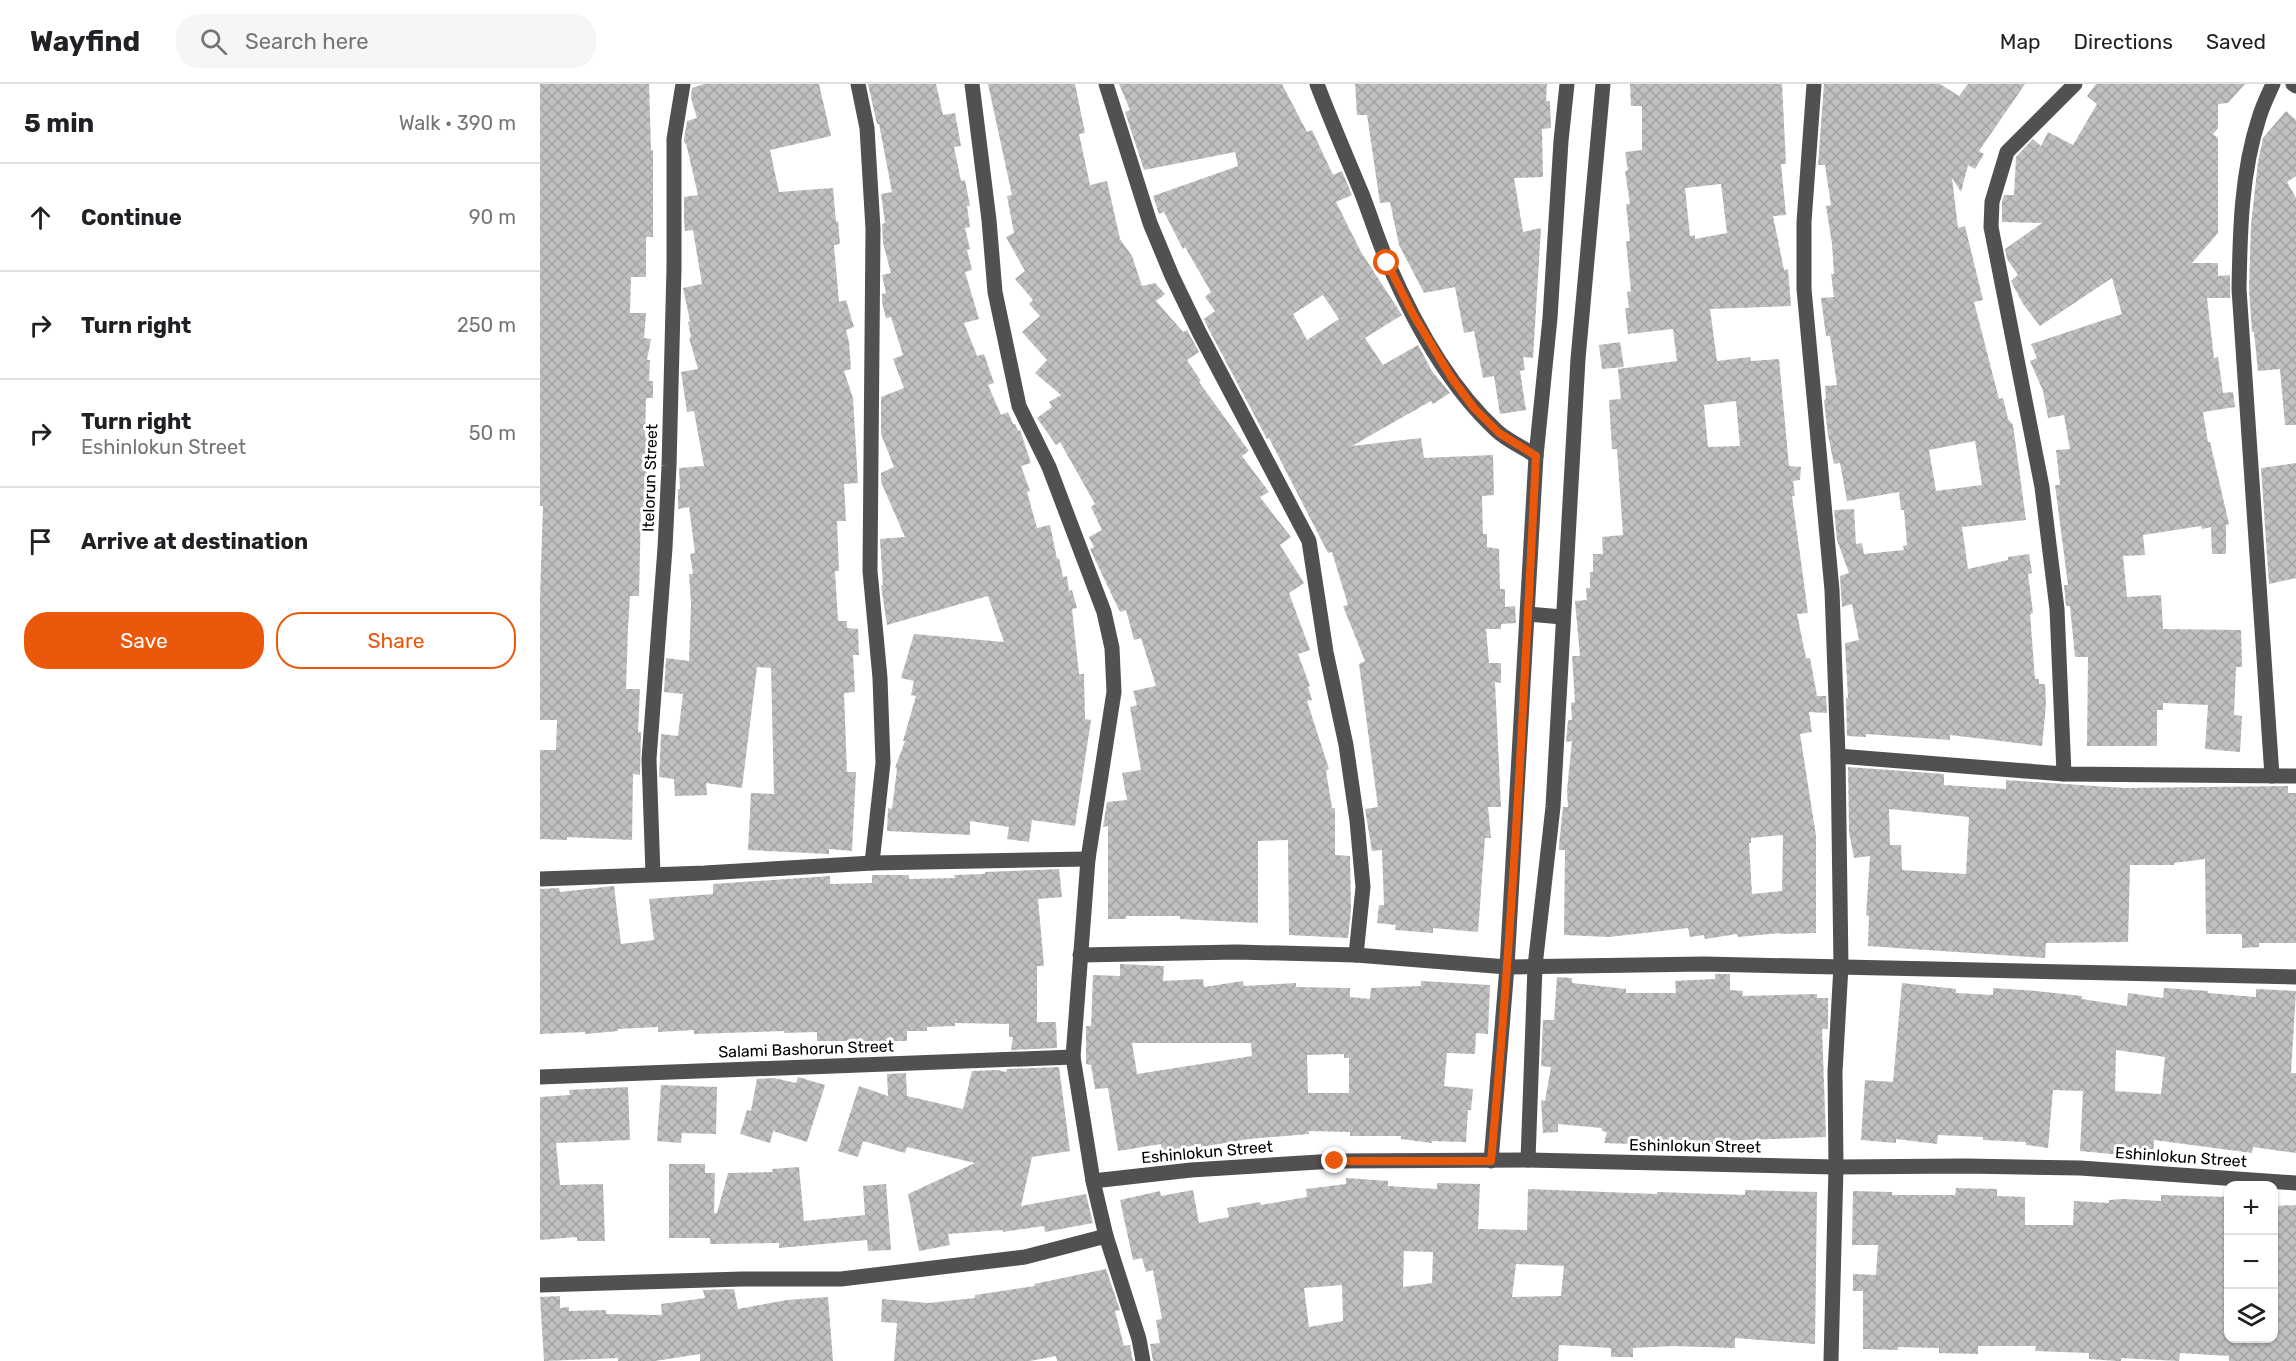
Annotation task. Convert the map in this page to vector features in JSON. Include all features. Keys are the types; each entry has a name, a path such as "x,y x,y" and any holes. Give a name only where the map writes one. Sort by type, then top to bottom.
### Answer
{"street":[{"name":"Itelorun Street","path":"652,874 649,759 669,466 674,268 674,139 683,84"},
{"path":"858,84 867,128 873,229 870,571 880,678 883,763 872,863"},
{"path":"972,84 989,220 994,292 1019,406 1049,467 1104,612 1112,648 1114,692 1088,860 1073,1057 1093,1181 1106,1236 1139,1339 1143,1361"},
{"path":"1106,84 1150,223 1172,276 1309,541 1326,652 1346,745 1358,821 1363,886 1356,955"},
{"path":"1317,84 1387,263 1414,316 1451,377 1474,408 1499,433 1536,456"},
{"path":"1491,1161 1507,968 1536,456 1550,318 1567,84"},
{"path":"1528,1160 1535,966 1553,807 1578,358 1603,84"},
{"path":"1814,84 1804,222 1804,289 1832,590 1839,756 1841,966 1835,1071 1836,1167 1831,1361"},
{"path":"2064,774 2057,609 2042,487 1991,227 1992,202 2007,152 2075,84"},
{"path":"2272,776 2239,289 2240,233 2246,175 2258,119 2273,84"},
{"path":"1528,614 1562,617"},
{"path":"1839,756 2064,774 2296,776"},
{"path":"540,879 872,863 1088,860"},
{"path":"1080,955 1237,952 1356,955 1507,968 1704,964 2296,977"},
{"name":"Salami Bashorun Street","path":"540,1077 1073,1057"},
{"name":"Eshinlokun Street","path":"1093,1181 1191,1170 1312,1162 1528,1160 1836,1167 2079,1168 2296,1183"},
{"path":"540,1285 742,1279 842,1279 1025,1257 1106,1236"}],"building":[{"path":"540,84 649,84 651,150 653,151 653,237 646,237 646,277 631,277 630,313 646,313 644,338 651,339 647,360 650,360 649,381 653,381 653,398 646,398 645,437 651,437 650,455 647,455 646,507 641,507 639,596 630,596 628,628 626,689 640,689 638,732 641,732 640,775 633,774 632,840 567,837 567,840 540,839 540,750 556,750 557,720 540,720 543,506 540,506"},
{"path":"704,84 819,84 831,136 770,150 779,192 833,188 840,244 834,245 839,302 846,300 854,327 846,330 851,369 844,371 853,398 858,483 844,484 846,521 837,521 839,571 835,571 838,621 847,621 847,628 858,629 859,655 853,655 855,692 844,693 847,772 856,772 852,851 829,849 829,854 748,850 751,793 774,794 771,668 757,667 742,788 706,783 707,795 675,796 674,779 659,777 661,734 678,736 683,694 664,692 666,658 689,661 691,604 689,574 693,574 690,554 695,553 689,507 678,509 679,468 704,466 694,411 687,412 681,372 698,369 689,338 691,337 688,322 690,321 683,288 702,284 693,230 685,231 684,222 684,197 698,195 684,140 687,121 697,118 691,98 692,88"},
{"path":"868,84 936,84 943,115 955,113 961,146 954,147 961,181 965,180 970,206 967,206 970,227 965,228 972,270 965,272 979,319 964,323 977,356 984,354 994,383 988,385 1001,415 1008,412 1013,424 1018,431 1020,430 1031,463 1021,466 1030,491 1027,492 1037,528 1050,525 1057,559 1059,558 1063,577 1067,576 1069,591 1072,590 1077,608 1072,609 1079,674 1084,674 1085,719 1091,720 1075,826 1032,820 1029,842 1007,839 1009,827 970,821 970,835 887,831 888,808 892,809 897,769 895,768 905,741 903,741 916,696 911,695 914,681 901,678 914,634 1004,642 988,596 887,625 881,585 883,585 880,539 905,537 881,482 881,473 894,467 881,434 881,397 904,388 893,359 903,355 891,317 886,318 882,302 882,294 886,293 882,275 891,273 883,243 882,224 885,223 881,194 892,192 879,124 877,124"},
{"path":"988,84 1075,84 1085,133 1079,134 1090,185 1107,181 1120,239 1132,256 1142,286 1155,283 1165,294 1156,301 1183,332 1187,330 1199,352 1187,360 1201,381 1199,382 1249,451 1242,456 1269,492 1260,497 1291,537 1280,545 1304,583 1289,593 1310,650 1298,654 1310,686 1308,687 1312,700 1307,701 1329,769 1326,771 1332,808 1335,808 1335,855 1350,856 1351,910 1348,938 1289,935 1288,840 1258,841 1258,923 1180,919 1180,916 1126,916 1126,919 1108,919 1108,826 1103,827 1107,802 1127,800 1122,773 1141,770 1130,707 1137,705 1133,691 1156,686 1141,638 1134,640 1126,610 1120,612 1090,549 1094,547 1089,537 1102,530 1091,507 1095,504 1060,442 1056,445 1037,418 1052,407 1049,402 1061,395 1035,373 1047,360 1022,332 1040,316 1029,304 1033,300 1015,279 1025,271 1006,237 1014,233 1007,196 1012,195"},
{"path":"1119,84 1282,84 1307,132 1312,130 1333,175 1342,171 1352,195 1336,202 1361,252 1402,315 1365,338 1383,365 1418,345 1432,371 1450,393 1433,404 1431,401 1352,446 1421,438 1424,458 1493,455 1494,495 1482,496 1483,534 1487,534 1487,547 1499,549 1500,589 1505,589 1505,607 1515,606 1516,623 1501,624 1501,629 1486,629 1489,663 1501,663 1501,683 1495,682 1501,807 1488,807 1491,838 1485,838 1478,932 1433,928 1433,933 1395,930 1396,925 1377,923 1379,905 1384,905 1382,850 1372,851 1365,809 1378,807 1359,664 1365,661 1343,606 1348,605 1332,552 1328,553 1269,438 1267,439 1208,328 1204,319 1215,311 1205,297 1211,292 1185,247 1183,249 1164,212 1159,214 1153,196 1238,166 1235,152 1144,170 1125,112 1130,110","holes":["1323,295 1339,319 1307,340 1293,314"]},
{"path":"1355,84 1547,84 1546,101 1550,101 1551,128 1542,129 1543,177 1514,178 1523,232 1541,228 1533,358 1523,357 1525,370 1520,371 1526,410 1500,414 1494,376 1483,378 1474,331 1464,333 1455,287 1424,293 1399,245 1390,202 1380,203 1367,115 1357,115"},
{"path":"1630,84 1782,84 1786,164 1781,164 1786,215 1773,216 1784,270 1788,269 1791,306 1710,309 1717,361 1750,357 1751,361 1779,359 1789,466 1801,467 1800,480 1793,481 1795,496 1792,496 1808,613 1797,614 1806,658 1810,658 1817,696 1826,696 1827,713 1809,712 1812,732 1800,734 1816,836 1816,933 1780,933 1738,937 1737,934 1705,939 1704,935 1690,937 1688,928 1609,937 1564,935 1565,850 1559,850 1559,845 1563,807 1568,807 1567,791 1572,741 1566,742 1568,720 1572,720 1571,703 1575,702 1572,656 1580,656 1575,601 1587,600 1586,588 1590,588 1593,554 1603,554 1602,537 1623,535 1617,449 1612,449 1609,400 1621,399 1618,369 1677,361 1673,329 1628,334 1625,308 1629,308 1627,292 1631,291 1626,241 1630,241 1626,204 1630,204 1625,171 1628,170 1625,152 1642,150 1642,106 1631,106","holes":["1721,184 1727,233 1695,239 1695,235 1690,236 1685,188","1736,401 1740,446 1708,447 1704,405","1783,835 1782,891 1752,894 1749,843 1751,843 1751,838"]},
{"path":"1824,84 1940,84 1959,96 1968,84 2025,84 1979,151 1984,154 1975,169 1968,165 1961,192 1952,178 1958,228 1965,226 1983,300 1974,302 1999,399 2003,398 2008,419 2013,425 2026,520 1962,527 1968,569 2008,560 2008,557 2029,554 2032,573 2028,574 2033,613 2030,614 2035,679 2039,679 2039,684 2045,684 2046,705 2042,746 1950,735 1950,740 1866,734 1866,737 1847,736 1846,698 1848,698 1845,643 1859,640 1852,604 1842,607 1840,576 1849,573 1837,540 1834,510 1854,509 1856,544 1862,543 1864,554 1904,550 1903,546 1907,545 1904,510 1901,510 1899,492 1847,501 1840,463 1834,464 1824,400 1826,399 1825,386 1837,385 1830,336 1826,336 1821,298 1834,297 1831,274 1834,274 1832,244 1826,206 1831,205 1825,165 1818,165","holes":["1975,441 1982,485 1936,491 1929,450"]},
{"path":"2096,84 2245,84 2228,103 2218,104 2218,128 2213,134 2218,138 2218,233 2192,263 2218,263 2218,276 2230,275 2230,298 2207,298 2214,358 2218,357 2223,393 2233,392 2235,407 2203,412 2208,442 2210,442 2229,524 2226,525 2226,554 2212,554 2211,527 2202,529 2201,526 2143,535 2145,555 2123,556 2127,597 2161,595 2163,629 2241,630 2242,667 2236,667 2234,715 2242,716 2240,752 2205,749 2208,705 2163,703 2163,710 2157,710 2157,746 2087,746 2088,657 2075,657 2070,606 2066,606 2064,585 2068,585 2055,485 2060,485 2056,450 2070,449 2064,415 2048,418 2043,391 2030,361 2037,358 2031,344 2122,314 2112,278 2040,326 2023,304 2011,281 2018,275 2007,259 2005,249 2042,223 2002,222 2002,202 2004,195 2014,195 2016,157 2033,139 2041,146 2048,132 2073,145 2097,104 2087,96"},
{"path":"2286,111 2296,120 2296,176 2287,182 2296,198 2296,425 2285,425 2280,369 2258,371 2249,289 2251,225 2258,162 2263,138"},
{"path":"1620,342 1624,367 1602,369 1599,345"},
{"path":"2296,463 2296,578 2269,584 2261,468"},
{"path":"1848,767 1944,774 1944,785 2006,789 2006,780 2125,788 2288,786 2288,793 2296,793 2296,943 2259,943 2259,947 2242,948 2242,934 2206,934 2205,859 2174,863 2174,865 2130,865 2128,942 2046,943 2045,958 1868,946 1869,916 1866,915 1870,856 1854,858 1849,832","holes":["1889,809 1969,817 1966,874 1902,870 1901,845 1890,845"]},
{"path":"1059,869 1062,897 1038,899 1044,966 1037,966 1037,1022 1056,1022 1057,1048 1011,1050 1013,1037 1009,1037 1009,1024 955,1023 955,1026 927,1027 927,1031 907,1031 907,1041 817,1041 817,1032 694,1034 694,1030 658,1032 658,1027 618,1029 618,1031 585,1034 585,1032 540,1034 540,889 559,888 560,892 614,886 621,944 654,940 649,899 713,894 713,884 830,876 830,884 872,883 872,875 909,875 909,879 955,878 954,875 985,874 985,872"},
{"path":"1120,964 1164,966 1163,981 1203,979 1204,987 1243,981 1244,986 1296,983 1296,987 1350,988 1350,997 1370,999 1371,988 1421,986 1421,981 1490,985 1488,1034 1476,1033 1475,1054 1447,1053 1444,1086 1473,1089 1471,1110 1468,1110 1466,1142 1432,1141 1432,1143 1401,1139 1401,1136 1350,1136 1350,1132 1309,1131 1309,1134 1249,1139 1201,1147 1201,1144 1162,1152 1161,1144 1118,1151 1108,1088 1095,1089 1091,1065 1086,1064 1086,1026 1091,1026 1093,975 1120,976","holes":["1132,1043 1251,1043 1252,1056 1137,1074","1344,1054 1344,1058 1349,1058 1349,1093 1308,1093 1307,1055"]},
{"path":"1715,974 1730,974 1730,990 1743,991 1742,996 1817,994 1817,998 1828,998 1828,1029 1822,1029 1826,1137 1714,1141 1715,1144 1691,1144 1691,1154 1665,1153 1665,1145 1631,1142 1631,1144 1604,1143 1607,1132 1602,1131 1602,1128 1558,1124 1558,1132 1543,1133 1541,1100 1545,1101 1551,1067 1541,1066 1543,1020 1554,1020 1557,977 1572,978 1572,983 1626,989 1626,993 1676,993 1675,981 1715,979"},
{"path":"1902,983 1956,989 1956,993 1993,995 1993,988 2036,991 2082,996 2082,999 2127,1006 2128,993 2163,998 2164,988 2256,997 2256,989 2296,991 2291,1073 2296,1073 2296,1153 2253,1147 2252,1153 2154,1140 2153,1158 2080,1151 2083,1091 2053,1090 2048,1148 2026,1145 2026,1142 1938,1135 1937,1144 1896,1139 1896,1143 1861,1140 1865,1080 1893,1082","holes":["2116,1050 2165,1057 2161,1094 2115,1091"]},
{"path":"1059,1067 1070,1151 1032,1157 1021,1206 1086,1194 1093,1223 1045,1232 1044,1226 1003,1232 1003,1230 948,1234 950,1245 919,1251 908,1194 975,1163 907,1147 905,1153 863,1141 858,1157 838,1151 859,1086 888,1096 887,1074 906,1073 907,1096 963,1109 972,1071 1006,1072 1007,1069"},
{"path":"798,1077 825,1085 807,1142 773,1131 770,1143 740,1134 747,1110 751,1111 757,1079 774,1078 796,1083"},
{"path":"661,1085 717,1087 716,1134 682,1133 681,1143 657,1141"},
{"path":"628,1087 630,1140 556,1143 560,1185 603,1184 605,1241 577,1241 577,1237 540,1240 540,1097 570,1095 569,1090"},
{"path":"669,1164 705,1164 705,1173 715,1173 714,1213 717,1213 728,1173 773,1172 772,1169 799,1167 804,1221 865,1215 863,1186 886,1184 891,1250 868,1251 867,1240 779,1248 779,1243 710,1244 710,1238 669,1238"},
{"path":"1346,1178 1388,1181 1388,1186 1437,1189 1437,1183 1480,1184 1478,1229 1527,1230 1528,1189 1745,1195 1745,1190 1817,1192 1815,1344 1735,1338 1735,1348 1673,1346 1633,1348 1633,1357 1611,1357 1611,1348 1559,1345 1558,1361 1153,1361 1150,1344 1160,1343 1156,1320 1162,1319 1153,1270 1146,1272 1142,1258 1133,1260 1120,1200 1160,1191 1161,1196 1193,1190 1199,1223 1229,1217 1227,1208 1307,1197 1306,1189 1346,1184","holes":["1404,1251 1433,1252 1432,1283 1403,1287","1516,1264 1564,1266 1561,1296 1512,1297","1342,1285 1343,1321 1309,1327 1304,1288"]},
{"path":"1956,1188 1997,1189 1997,1196 2025,1197 2025,1225 2073,1225 2074,1201 2109,1203 2109,1200 2123,1199 2161,1201 2161,1195 2224,1197 2224,1343 2278,1343 2278,1206 2296,1205 2296,1361 2229,1361 2229,1356 2180,1353 2179,1361 2121,1358 2121,1361 2117,1361 2089,1359 2089,1353 2035,1351 2036,1346 1978,1346 1978,1354 1939,1353 1939,1348 1863,1349 1863,1291 1853,1291 1853,1274 1876,1275 1878,1245 1852,1245 1853,1191 1892,1192 1892,1195 1955,1195"},
{"path":"1106,1269 1120,1310 1115,1311 1124,1346 1130,1345 1133,1361 1057,1361 1056,1356 1030,1361 894,1361 897,1323 881,1322 882,1299 928,1303 975,1298 975,1295 1035,1286 1034,1284"},
{"path":"734,1289 738,1309 787,1300 828,1297 833,1361 700,1361 700,1354 655,1361 618,1361 618,1358 544,1361 540,1297 560,1296 560,1308 569,1307 569,1311 606,1310 606,1314 662,1315 661,1304 705,1298 703,1290"}],"route":[{"path":"1335,1161 1491,1161 1507,968 1528,614 1536,456 1499,433 1474,408 1451,377 1414,316 1387,263"}]}
